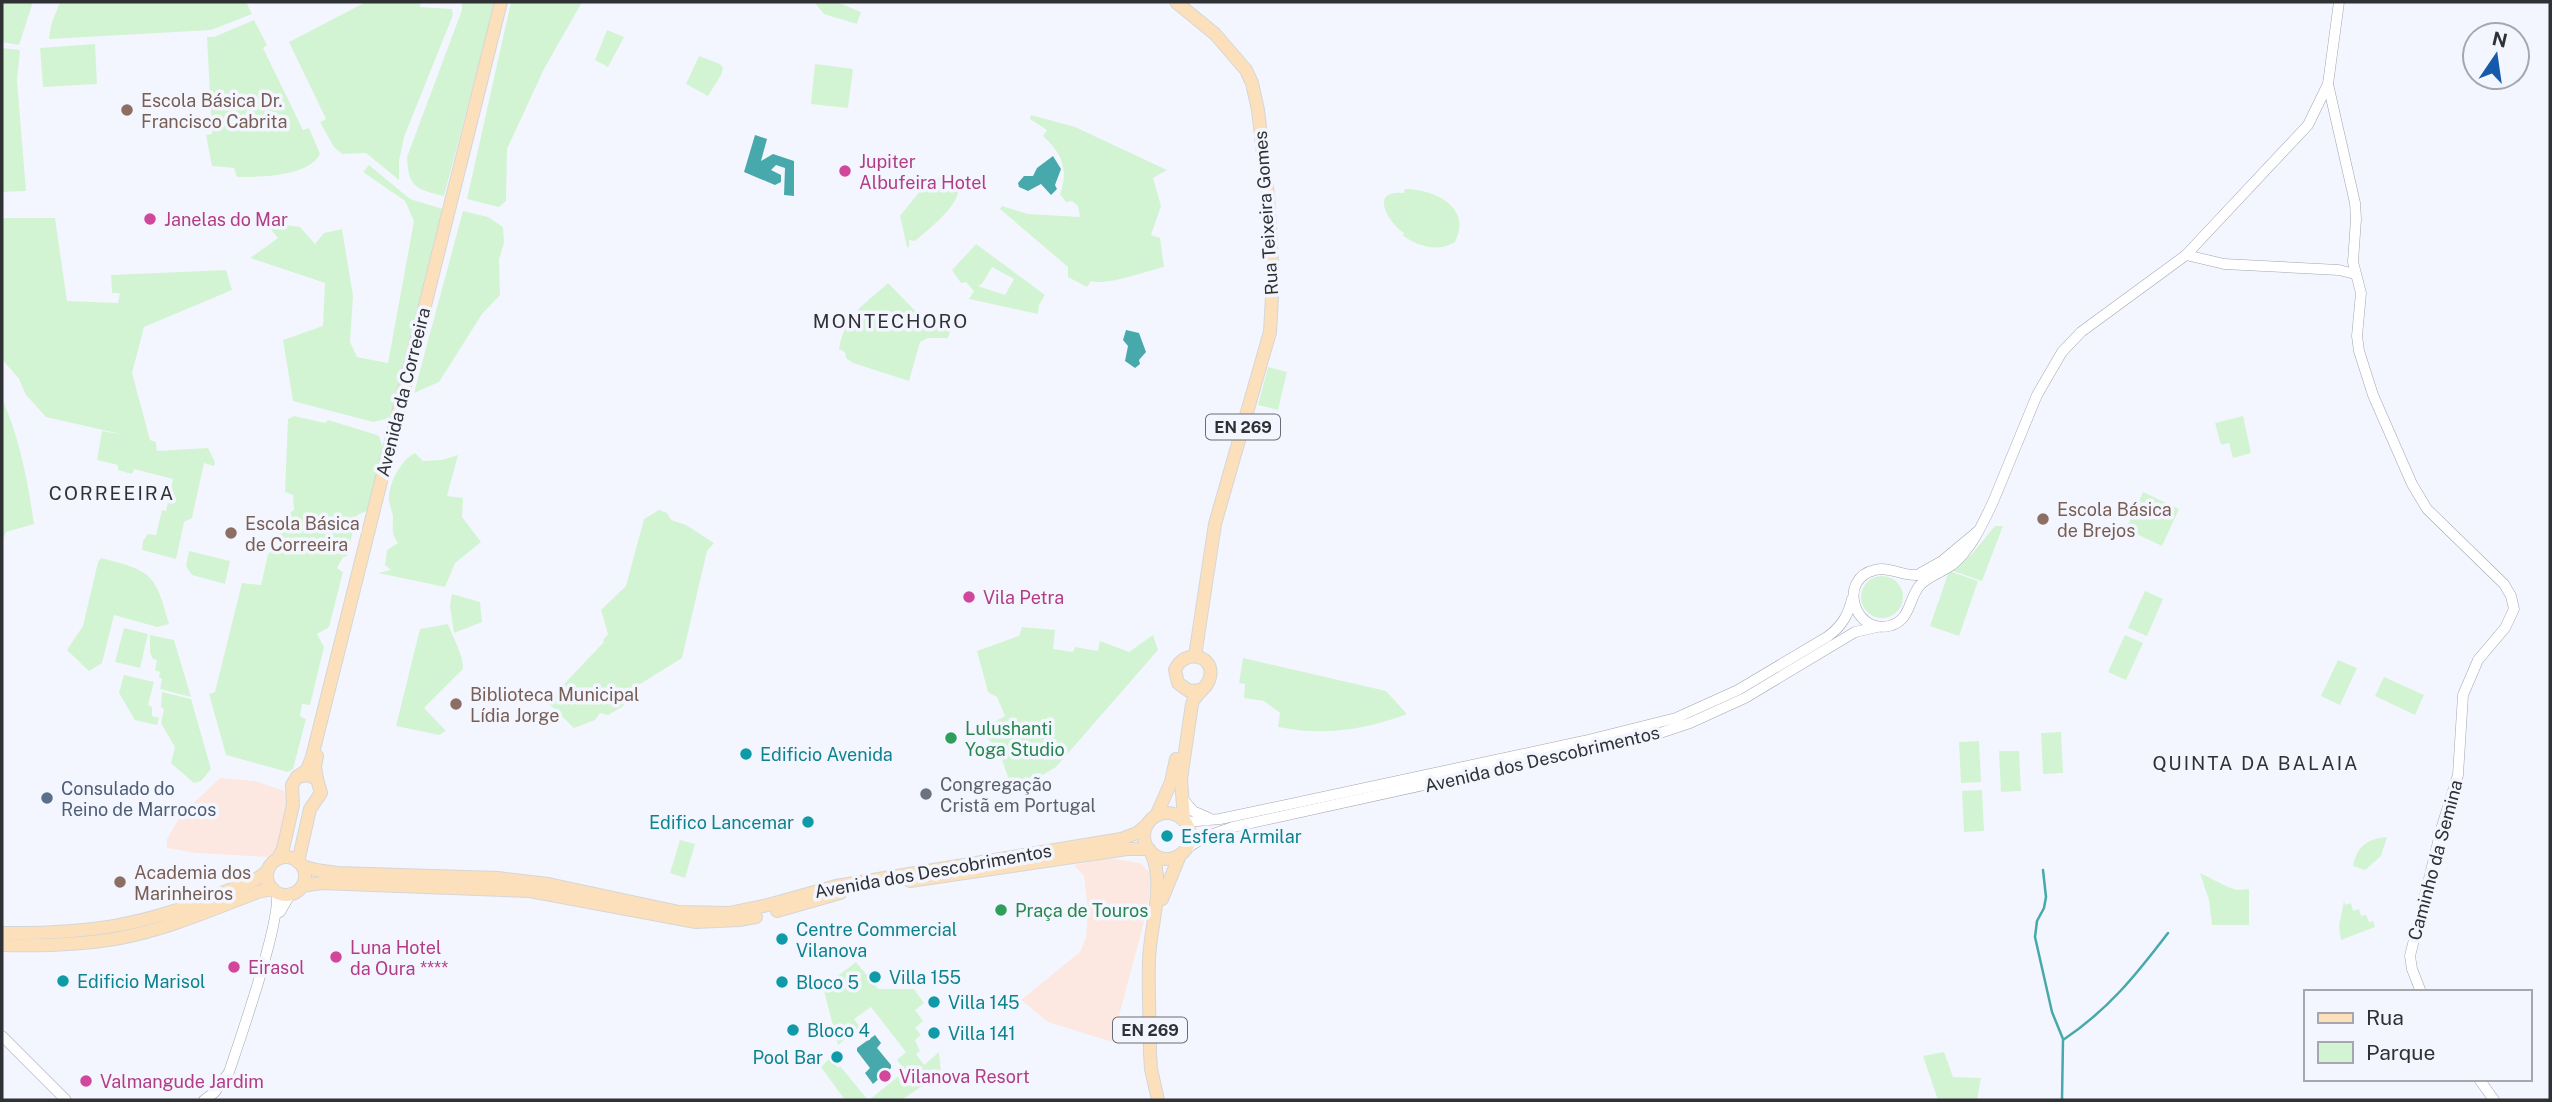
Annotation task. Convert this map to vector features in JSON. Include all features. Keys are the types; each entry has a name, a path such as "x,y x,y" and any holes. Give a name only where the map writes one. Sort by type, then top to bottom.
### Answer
{"main road":[{"name":"Avenida da Correeira","path":"298,777 307,770 312,757 503,2"},
{"name":"Avenida da Correeira","path":"317,779 315,766 503,2"},
{"name":"Rua Teixeira Gomes","path":"1176,2 1214,34 1246,70 1252,83 1264,160 1272,267 1270,332 1218,513 1195,656"},
{"name":"EN 269","path":"1149,964 1163,893 1190,834 1185,821 1181,779 1192,704 1195,696 1210,680 1210,670 1205,661 1195,656 1184,658 1175,670 1178,683 1184,690 1185,705 1173,773 1144,838 1156,863 1158,880 1149,964 1151,1069 1157,1098"},
{"path":"1184,690 1201,690"},
{"path":"2,933 85,932 143,921 257,879 278,859 283,849 293,805 292,785 298,777 309,775 317,779 321,793 310,809 300,864 305,876 297,890 258,892 159,929 119,938 39,946 2,945"},
{"path":"293,797 304,805 315,803"},
{"path":"1151,821 1173,813 1185,821"},
{"name":"Avenida dos Descobrimentos","path":"300,864 337,873 521,880 567,887 679,912 729,913 836,886 1121,839 1137,833 1151,821"},
{"name":"Avenida dos Descobrimentos","path":"297,890 321,883 510,889 556,895 678,920 716,922 767,914 839,894 904,882 1127,849 1150,851"},
{"path":"1150,851 1165,859 1183,851"},
{"path":"278,859 288,857 300,864"},
{"path":"268,870 268,881 274,890"}],"street":[{"path":"1978,531 1924,573 1909,576 1877,569 1864,574 1855,586 1853,599 1858,615 1865,622 1880,627 1900,621 1920,586 1952,565 1966,551 1978,531 1993,502 2037,395 2062,352 2081,332 2186,255 2299,138 2318,109 2328,84 2339,2"},
{"path":"2186,255 2224,264 2339,270 2355,274 2355,203 2328,84"},
{"name":"Caminho da Semina","path":"2355,274 2361,293 2357,336 2359,351 2373,396 2412,484 2427,509 2504,583 2514,609 2505,628 2478,660 2463,695 2458,775 2442,826 2410,956 2420,990"},
{"path":"1894,571 1910,589 1911,604"},
{"name":"Avenida dos Descobrimentos","path":"1185,821 1220,819 1584,741 1676,718 1738,690 1838,630 1853,599"},
{"name":"Avenida dos Descobrimentos","path":"1183,851 1219,831 1241,825 1660,733 1690,723 1745,698 1856,632 1880,627"},
{"path":"1181,795 1187,805 1199,815 1220,819"},
{"path":"274,890 278,899 274,926"},
{"path":"204,1100 215,1092 229,1072 274,926 285,900 297,890"},
{"path":"2,1036 66,1100"},
{"path":"2480,1081 2494,1100"}],"shaded area":[{"path":"220,778 255,781 284,791 289,803 276,851 270,857 196,853 167,848 167,839 181,815"},
{"path":"1107,858 1141,863 1152,876 1147,911 1112,1042 1048,1022 1021,1000 1080,952 1086,938 1088,910 1084,876 1074,865"}],"green space":[{"path":"2,2 33,2 19,45 2,42"},
{"path":"60,2 246,2 252,14 211,30 49,39"},
{"path":"366,2 421,2 420,7 452,9 453,15 404,137 399,161 399,180 366,153 342,154 334,147 320,122 326,119 289,42"},
{"path":"462,2 495,2 444,196 427,192 412,181 407,157 462,10"},
{"path":"511,2 582,2 544,69 507,149 506,201 499,207 467,199"},
{"path":"814,2 837,2 861,12 857,24 824,14"},
{"path":"254,20 267,45 263,48 303,130 309,128 320,154 314,162 295,171 270,176 237,177 234,168 212,166 206,135 212,134 207,37 214,37"},
{"path":"607,30 624,37 608,67 595,60"},
{"path":"95,44 97,84 43,87 40,48"},
{"path":"2,48 20,50 17,81 26,191 2,192"},
{"path":"699,56 720,64 723,68 708,96 686,84"},
{"path":"815,64 853,69 848,108 811,104"},
{"path":"1031,115 1075,127 1167,170 1153,178 1161,206 1151,235 1160,238 1164,267 1116,280 1091,281 1087,287 1068,277 1068,267 1000,209 1002,206 1028,214 1080,217 1078,206 1072,201 1066,202 1060,194 1064,177 1062,162 1043,136 1047,130 1030,119"},
{"path":"369,165 410,199 443,209 391,418 373,422 293,401 283,340 323,326 325,283 250,258 278,238 265,222 300,227 315,244 324,233 342,229 353,296 350,342 357,357 388,363 414,221 405,201 363,172"},
{"path":"950,174 957,183 956,199 928,230 915,241 909,240 907,247 900,216 928,181"},
{"path":"1405,189 1439,197 1455,210 1459,219 1459,230 1455,242 1435,248 1415,243 1403,236 1404,233 1387,214 1384,201 1393,193 1404,193"},
{"path":"463,211 488,217 503,227 504,243 499,259 500,295 482,314 439,382 414,393"},
{"path":"2,218 55,218 67,301 118,303 120,293 112,293 111,275 226,270 232,290 144,327 132,373 150,440 156,442 157,451 208,448 215,462 214,466 204,463 192,518 184,522 176,559 142,550 143,541 148,534 156,535 162,510 166,511 173,479 134,469 132,474 118,470 118,465 97,460 102,431 125,435 46,417 26,395 19,379 2,359"},
{"path":"976,244 1045,295 1039,305 1038,314 969,299 974,291 966,282 961,283 952,270","holes":["992,267 1014,279 1005,295 978,286"]},
{"path":"888,283 931,327 953,322 948,338 928,338 920,342 909,381 853,363 846,358 845,352 839,349 851,319"},
{"path":"1268,367 1287,372 1278,410 1258,405"},
{"path":"2,399 18,445 34,524 6,532 2,542"},
{"path":"294,416 325,423 328,420 374,434 379,436 384,450 369,510 357,515 347,556 343,557 337,568 343,572 329,627 317,634 324,647 310,705 302,704 300,716 306,719 293,769 288,772 226,755 209,694 215,692 242,583 261,585 268,554 272,551 281,519 294,510 293,495 285,492 288,419"},
{"path":"2243,416 2251,453 2233,458 2229,443 2221,445 2215,423"},
{"path":"415,453 423,461 442,460 458,455 447,496 463,498 462,517 481,542 455,563 445,587 378,573 391,570 385,565 387,550 398,543 393,534 389,501 392,483 401,465"},
{"path":"2143,492 2179,509 2162,546 2126,529"},
{"path":"659,510 667,513 671,520 686,525 714,543 707,551 682,658 637,686 622,707 608,715 600,713 595,720 574,728 547,702 604,642 608,634 601,610 626,586 644,519"},
{"path":"1995,526 2003,526 1982,581 1953,571 1972,554"},
{"path":"189,551 230,561 225,584 192,575 186,566"},
{"path":"101,558 131,567 149,577 160,594 169,624 157,627 114,615 102,663 89,671 67,650 83,626"},
{"path":"1949,571 1978,581 1959,636 1930,626"},
{"path":"1882,576 1897,582 1903,597 1897,612 1882,618 1867,612 1861,597 1867,582"},
{"path":"2145,591 2163,599 2147,636 2128,628"},
{"path":"452,594 480,602 482,622 454,633 450,606"},
{"path":"448,624 460,652 463,669 424,708 446,731 439,735 396,726 420,629"},
{"path":"1022,627 1055,630 1053,649 1073,652 1075,647 1098,651 1100,641 1129,652 1153,635 1158,650 1056,767 1026,785 1009,780 999,751 980,730 1005,716 997,697 988,692 977,651 1019,636"},
{"path":"124,628 148,634 140,668 115,662"},
{"path":"150,635 174,640 191,697 160,689 162,679 159,677 160,672 155,670 157,660 153,659 150,652"},
{"path":"2125,635 2143,643 2126,680 2108,672"},
{"path":"1243,658 1386,691 1407,714 1344,730 1311,731 1278,727 1280,713 1264,701 1244,698 1245,684 1239,683"},
{"path":"2338,660 2357,668 2340,705 2321,696"},
{"path":"124,675 154,682 148,705 152,707 152,716 159,718 157,725 135,720 119,693"},
{"path":"2384,677 2424,695 2415,715 2375,696"},
{"path":"162,692 191,699 211,769 201,781 194,783 171,763 175,747 161,723 164,709 161,707"},
{"path":"2061,732 2063,773 2043,774 2041,733"},
{"path":"1979,741 1981,782 1961,783 1959,742"},
{"path":"1999,751 2019,751 2021,791 2001,792"},
{"path":"1982,790 1984,831 1964,832 1962,791"},
{"path":"2387,837 2381,856 2365,870 2353,866 2357,853 2364,845"},
{"path":"680,840 695,844 685,878 670,873"},
{"path":"2200,873 2237,890 2249,889 2249,925 2212,925 2209,900"},
{"path":"2344,901 2345,905 2351,903 2353,911 2359,909 2361,916 2366,915 2375,927 2341,940 2339,926"},
{"path":"856,962 878,989 914,989 924,1003 915,1010 923,1021 915,1028 921,1035 915,1040 920,1051 916,1054 924,1065 939,1052 941,1074 901,1100 869,1100 905,1071 897,1060 906,1052 871,1007 854,1019 860,1027 838,1045 823,987"},
{"path":"1944,1052 1953,1077 1981,1078 1977,1100 1938,1100 1923,1056"},
{"path":"830,1058 868,1100 845,1100 821,1067"}],"water":[{"path":"755,135 767,139 761,161 773,154 794,161 794,196 784,195 785,168 776,165 771,170 781,175 781,182 775,185 744,172"},
{"path":"1053,156 1061,169 1055,185 1057,189 1051,195 1041,184 1028,191 1019,187 1018,183 1024,176 1033,176 1037,168"},
{"path":"1126,330 1139,333 1146,352 1135,368 1125,361 1128,346 1123,340"},
{"path":"875,1035 881,1043 877,1048 891,1068 873,1084 865,1073 870,1068 857,1048"}],"waterway":[{"path":"2043,870 2046,897 2037,921 2035,937 2052,1012 2063,1039"},
{"path":"2062,1100 2063,1040 2094,1017 2120,991 2168,933"}],"place":[{"name":"Escola Básica Dr. Francisco Cabrita","path":"127,110"},
{"name":"Jupiter Albufeira Hotel","path":"845,171"},
{"name":"Janelas do Mar","path":"150,219"},
{"name":"Escola Básica de Brejos","path":"2043,519"},
{"name":"Escola Básica de Correeira","path":"231,533"},
{"name":"Vila Petra","path":"969,597"},
{"name":"Biblioteca Municipal Lídia Jorge","path":"456,704"},
{"name":"Lulushanti Yoga Studio","path":"951,738"},
{"name":"Edificio Avenida","path":"746,754"},
{"name":"Congregação Cristã em Portugal","path":"926,794"},
{"name":"Consulado do Reino de Marrocos","path":"47,798"},
{"name":"Edifico Lancemar","path":"808,822"},
{"name":"Esfera Armilar","path":"1167,836"},
{"name":"Academia dos Marinheiros","path":"120,882"},
{"name":"Praça de Touros","path":"1001,910"},
{"name":"Centre Commercial Vilanova","path":"782,939"},
{"name":"Luna Hotel da Oura ****","path":"336,957"},
{"name":"Eirasol","path":"234,967"},
{"name":"Villa 155","path":"875,977"},
{"name":"Edificio Marisol","path":"63,981"},
{"name":"Bloco 5","path":"782,982"},
{"name":"Villa 145","path":"934,1002"},
{"name":"Bloco 4","path":"793,1030"},
{"name":"Villa 141","path":"934,1033"},
{"name":"Pool Bar","path":"837,1057"},
{"name":"Vilanova Resort","path":"885,1076"},
{"name":"Valmangude Jardim","path":"86,1081"}],"district":[{"name":"MONTECHORO","path":"891,321"},
{"name":"CORREEIRA","path":"112,493"},
{"name":"QUINTA DA BALAIA","path":"2256,763"}]}
